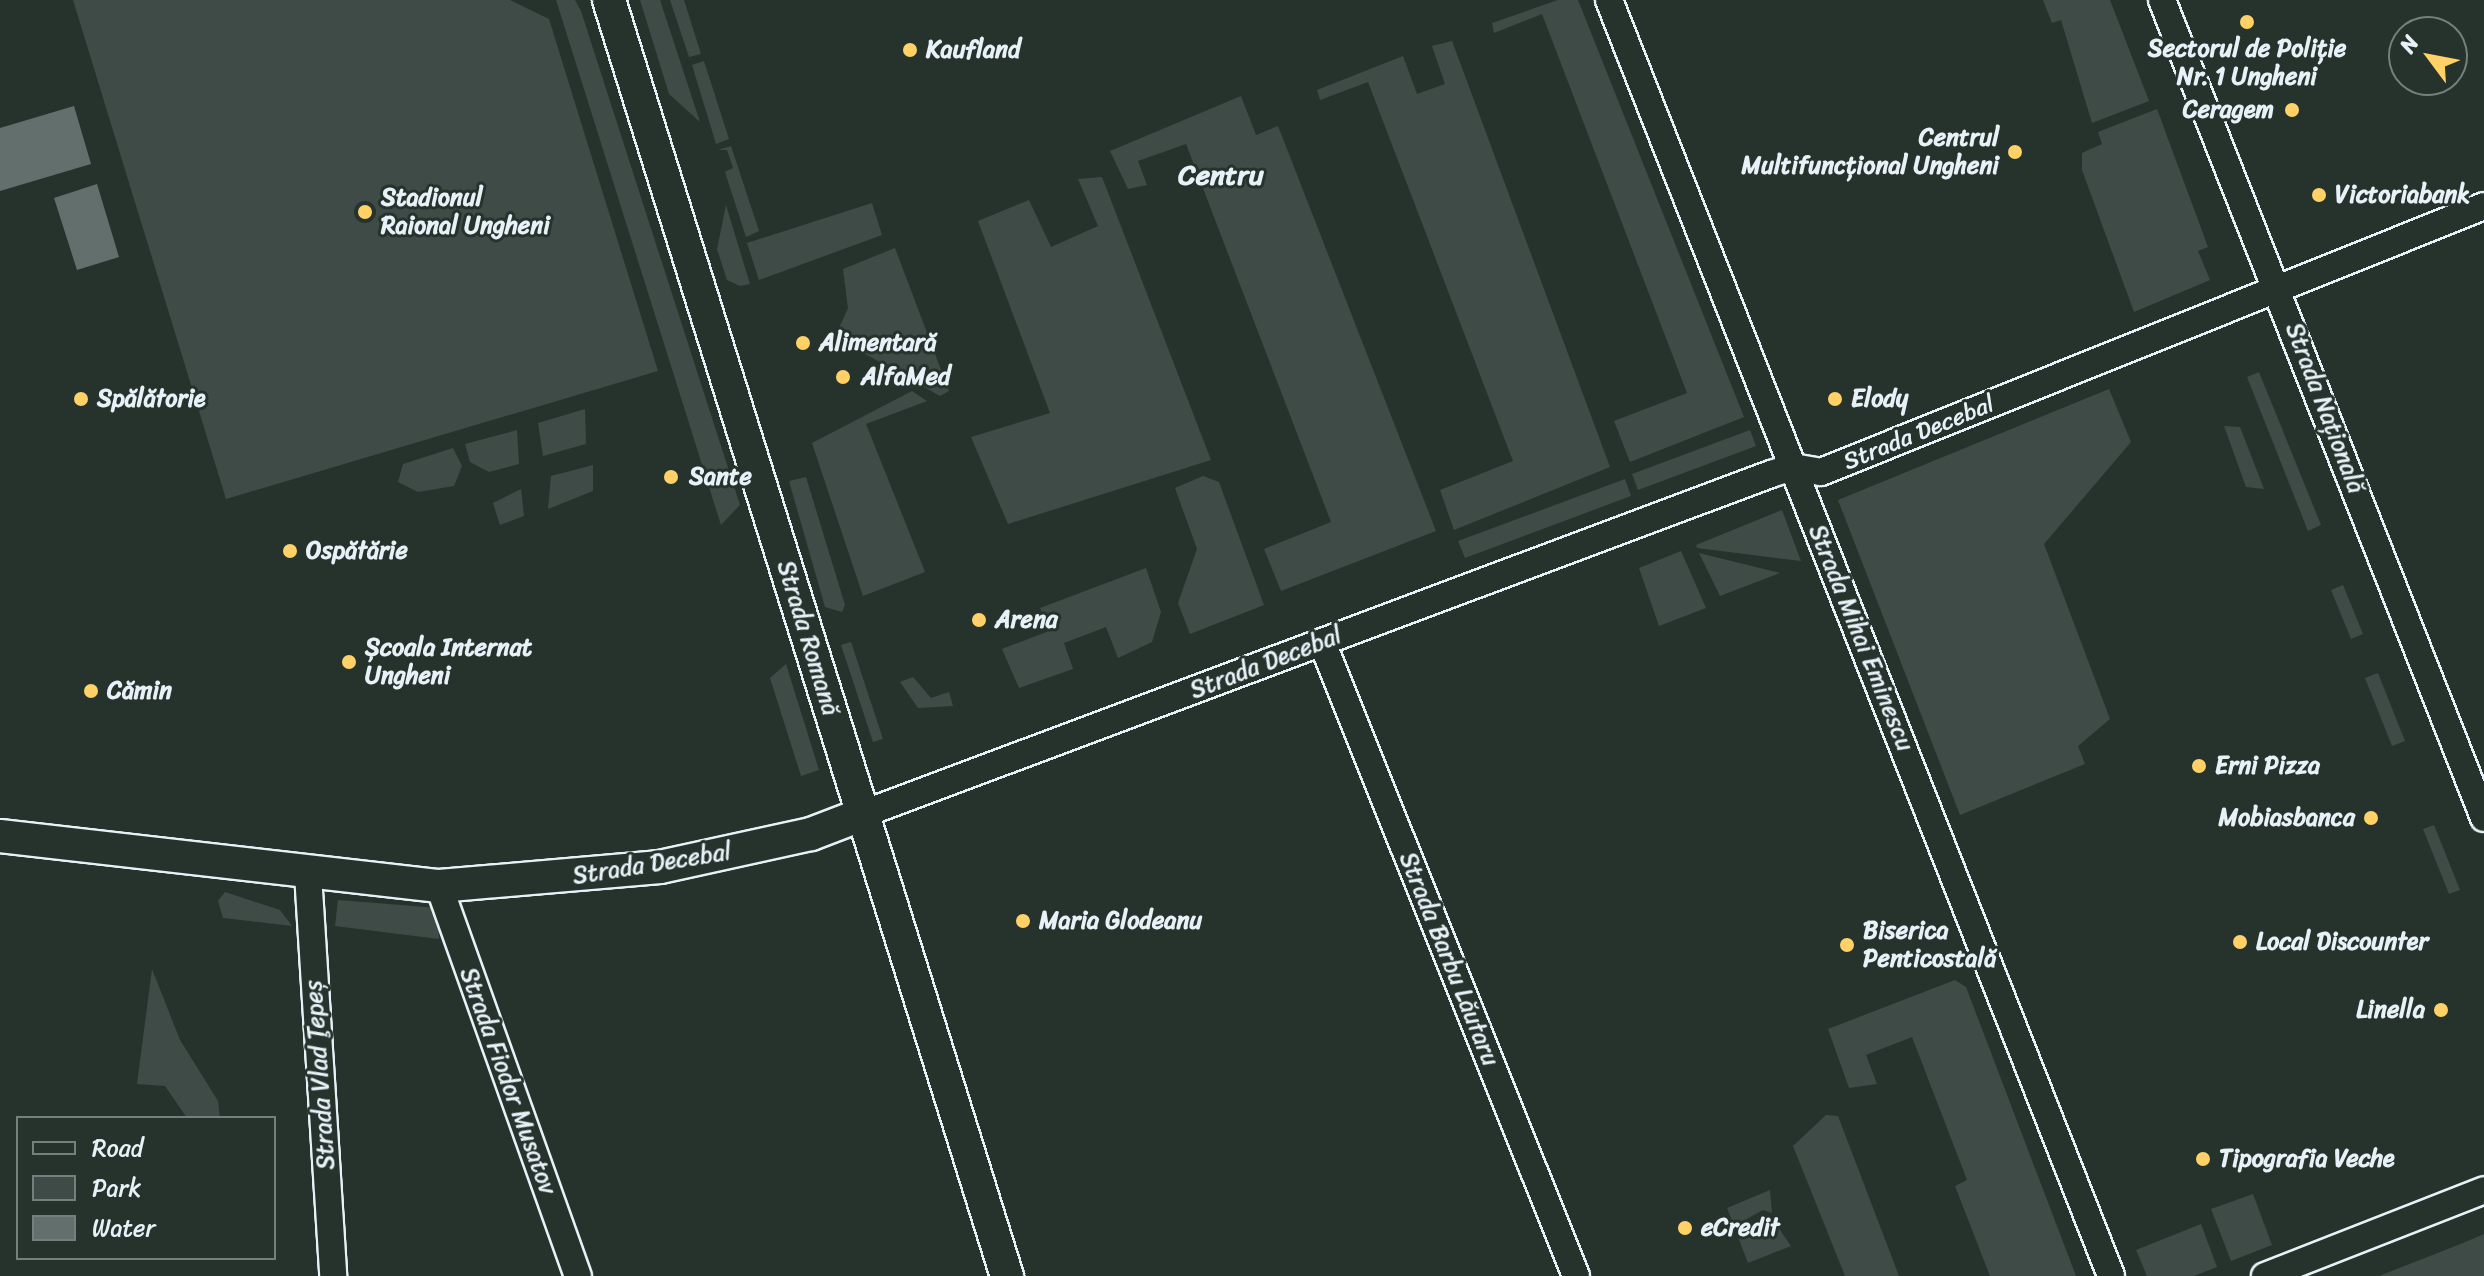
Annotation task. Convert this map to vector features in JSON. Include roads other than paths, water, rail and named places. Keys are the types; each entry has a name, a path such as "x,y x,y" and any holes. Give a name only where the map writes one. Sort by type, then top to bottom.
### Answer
{"main road":[{"name":"Strada Romană","path":"609,0 1007,1276"},
{"name":"Strada Decebal","path":"0,836 308,874 439,886 660,867 811,834 863,814"}],"street":[{"name":"Strada Mihai Eminescu","path":"1609,0 2111,1276"},
{"name":"Strada Națională","path":"2162,0 2278,287 2484,818"},
{"name":"Strada Decebal","path":"863,814 1793,467 1821,472 2484,206"},
{"name":"Strada Barbu Lăutaru","path":"1322,642 1576,1276"},
{"name":"Strada Vlad Ţepeș","path":"308,874 333,1276"},
{"name":"Strada Fiodor Musatov","path":"439,886 578,1276"},
{"path":"2265,1276 2484,1190"}],"water":[{"path":"74,106 91,164 0,191 0,128"},
{"path":"97,184 119,257 77,270 54,198"}],"place":[{"name":"Sectorul de Poliție Nr. 1 Ungheni","path":"2247,22"},
{"name":"Kaufland","path":"910,50"},
{"name":"Ceragem","path":"2292,110"},
{"name":"Centrul Multifuncțional Ungheni","path":"2015,152"},
{"name":"Victoriabank","path":"2319,195"},
{"name":"Stadionul Raional Ungheni","path":"365,212"},
{"name":"Alimentară","path":"803,343"},
{"name":"AlfaMed","path":"843,377"},
{"name":"Spălătorie","path":"81,399"},
{"name":"Elody","path":"1835,399"},
{"name":"Sante","path":"671,477"},
{"name":"Ospătărie","path":"290,551"},
{"name":"Arena","path":"979,620"},
{"name":"Școala Internat Ungheni","path":"349,662"},
{"name":"Cămin","path":"91,691"},
{"name":"Erni Pizza","path":"2199,766"},
{"name":"Mobiasbanca","path":"2371,818"},
{"name":"Maria Glodeanu","path":"1023,921"},
{"name":"Local Discounter","path":"2240,942"},
{"name":"Biserica Penticostală","path":"1847,945"},
{"name":"Linella","path":"2441,1010"},
{"name":"Tipografia Veche","path":"2203,1159"},
{"name":"eCredit","path":"1685,1228"}],"district":[{"name":"Centru","path":"1221,175"}]}
